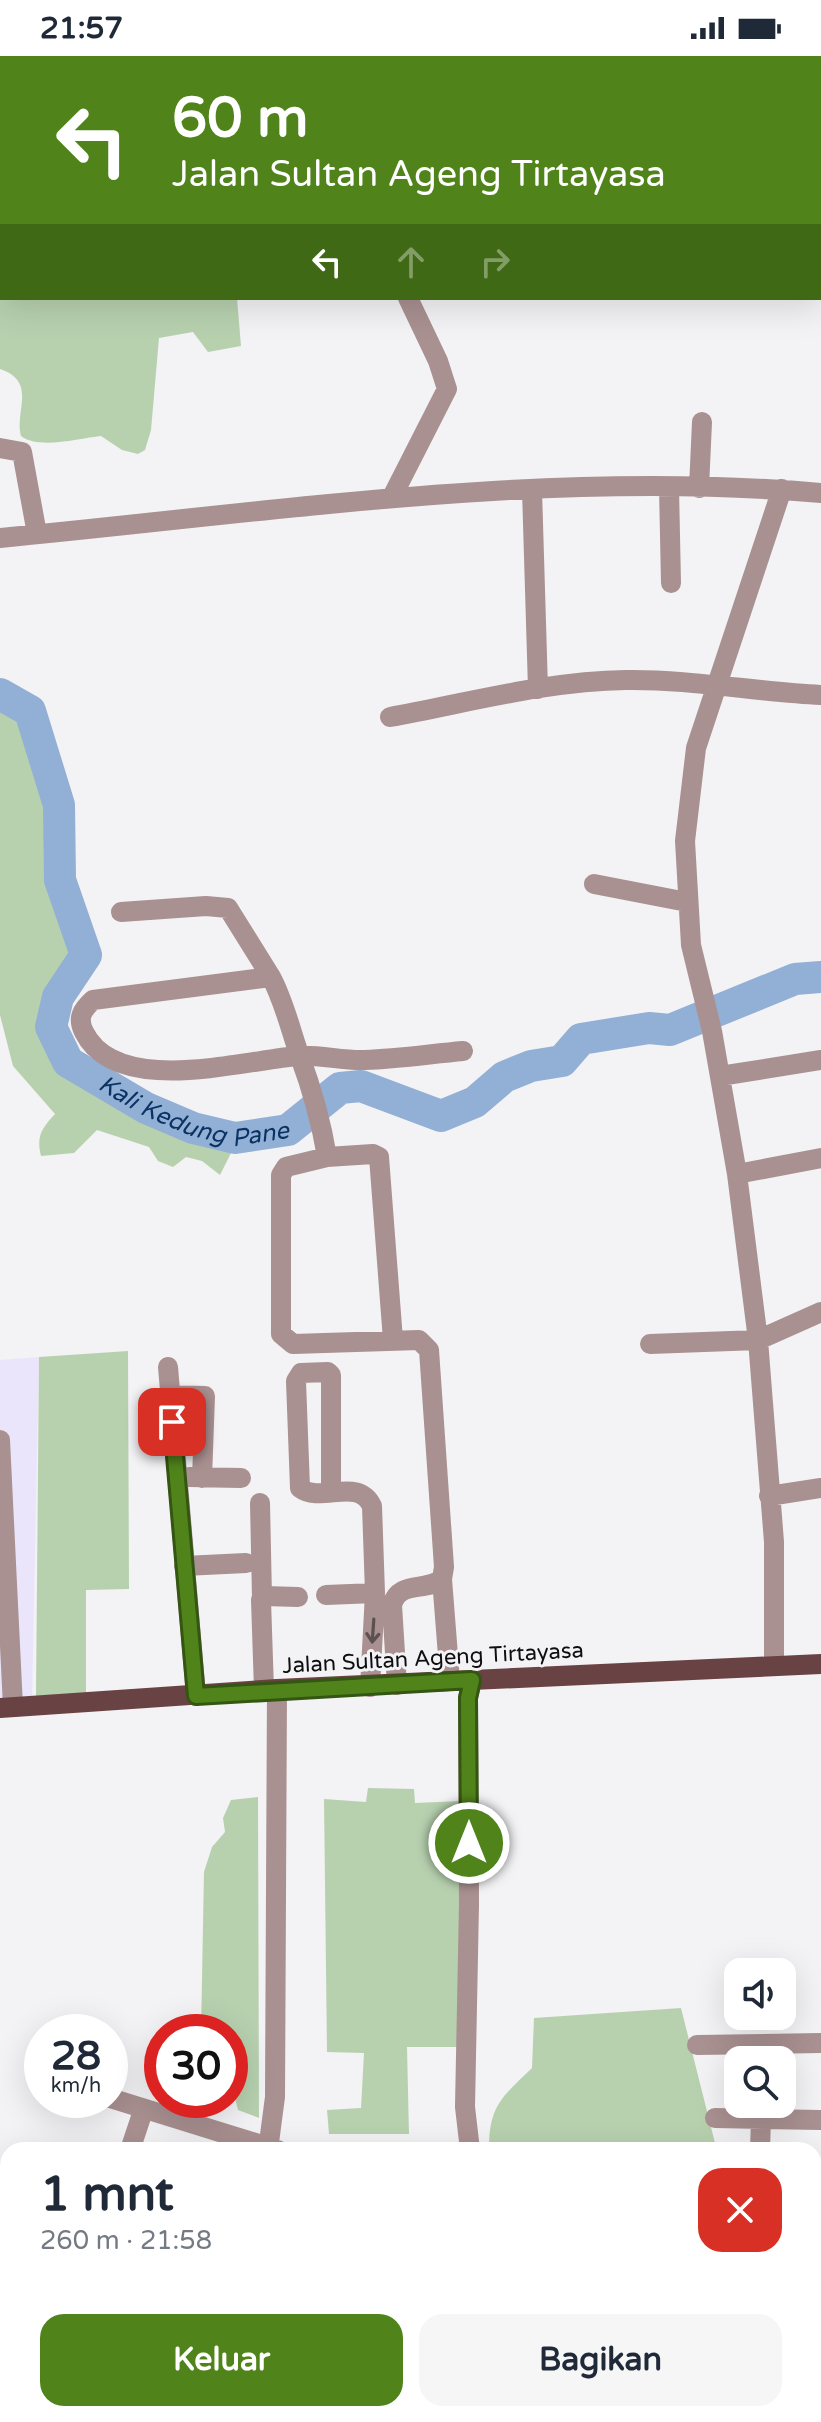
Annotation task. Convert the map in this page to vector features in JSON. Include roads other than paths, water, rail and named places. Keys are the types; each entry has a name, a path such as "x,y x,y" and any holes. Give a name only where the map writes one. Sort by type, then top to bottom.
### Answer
{"main road":[{"name":"Jalan Sultan Ageng Tirtayasa","path":"6,1707 196,1696 273,1695 450,1681 470,1689 821,1664"}],"street":[{"path":"392,497 447,389 438,361 409,300"},
{"path":"699,488 702,422"},
{"path":"0,448 22,452 37,534"},
{"path":"669,488 671,583"},
{"path":"0,538 392,497 532,490 669,488 782,489 821,493"},
{"path":"774,1665 774,1542 758,1340 737,1174 712,1031 691,945 685,841 693,764 714,686 782,489"},
{"path":"532,490 538,689"},
{"path":"390,717 538,689 626,680 821,695"},
{"path":"594,884 687,902"},
{"path":"121,912 206,906 228,908 281,995 312,1083 326,1151"},
{"path":"271,977 93,1000 80,1017 82,1028 93,1048 113,1060 190,1072 300,1055 362,1061 463,1051"},
{"path":"720,1076 821,1060"},
{"path":"393,1340 382,1165 373,1154 326,1151 286,1167 281,1175 281,1334 293,1344 419,1340 429,1350 450,1681"},
{"path":"737,1174 821,1158"},
{"path":"650,1344 758,1340 821,1312"},
{"path":"168,1367 196,1696"},
{"path":"331,1492 331,1375 328,1372 301,1373 296,1381 300,1488 307,1493 356,1491 368,1497 372,1506 375,1593 370,1687"},
{"path":"170,1395 205,1396 202,1478"},
{"path":"0,1440 6,1707"},
{"path":"177,1477 241,1478"},
{"path":"769,1496 821,1488"},
{"path":"260,1503 262,1598 277,1727 272,2142"},
{"path":"184,1566 246,1563"},
{"path":"397,1685 392,1605 395,1596 403,1589 435,1584 442,1579"},
{"path":"326,1595 375,1593"},
{"path":"262,1598 298,1597"},
{"path":"469,2142 465,2107 470,1689"},
{"path":"697,2045 821,2043"},
{"path":"128,2105 248,2142"},
{"path":"133,2142 143,2111"},
{"path":"715,2118 724,2118"},
{"path":"760,2142 761,2118 821,2120"},
{"path":"472,2422 487,2422"}],"waterway":[{"name":"Kali Kedung Pane","path":"0,694 30,711 59,805 60,880 86,955 58,997 51,1027 68,1062 146,1108 193,1128 235,1138 288,1130 340,1088 361,1086 441,1116 475,1102 504,1077 531,1066 562,1061 581,1039 649,1028 670,1030 795,979 821,977"}]}
